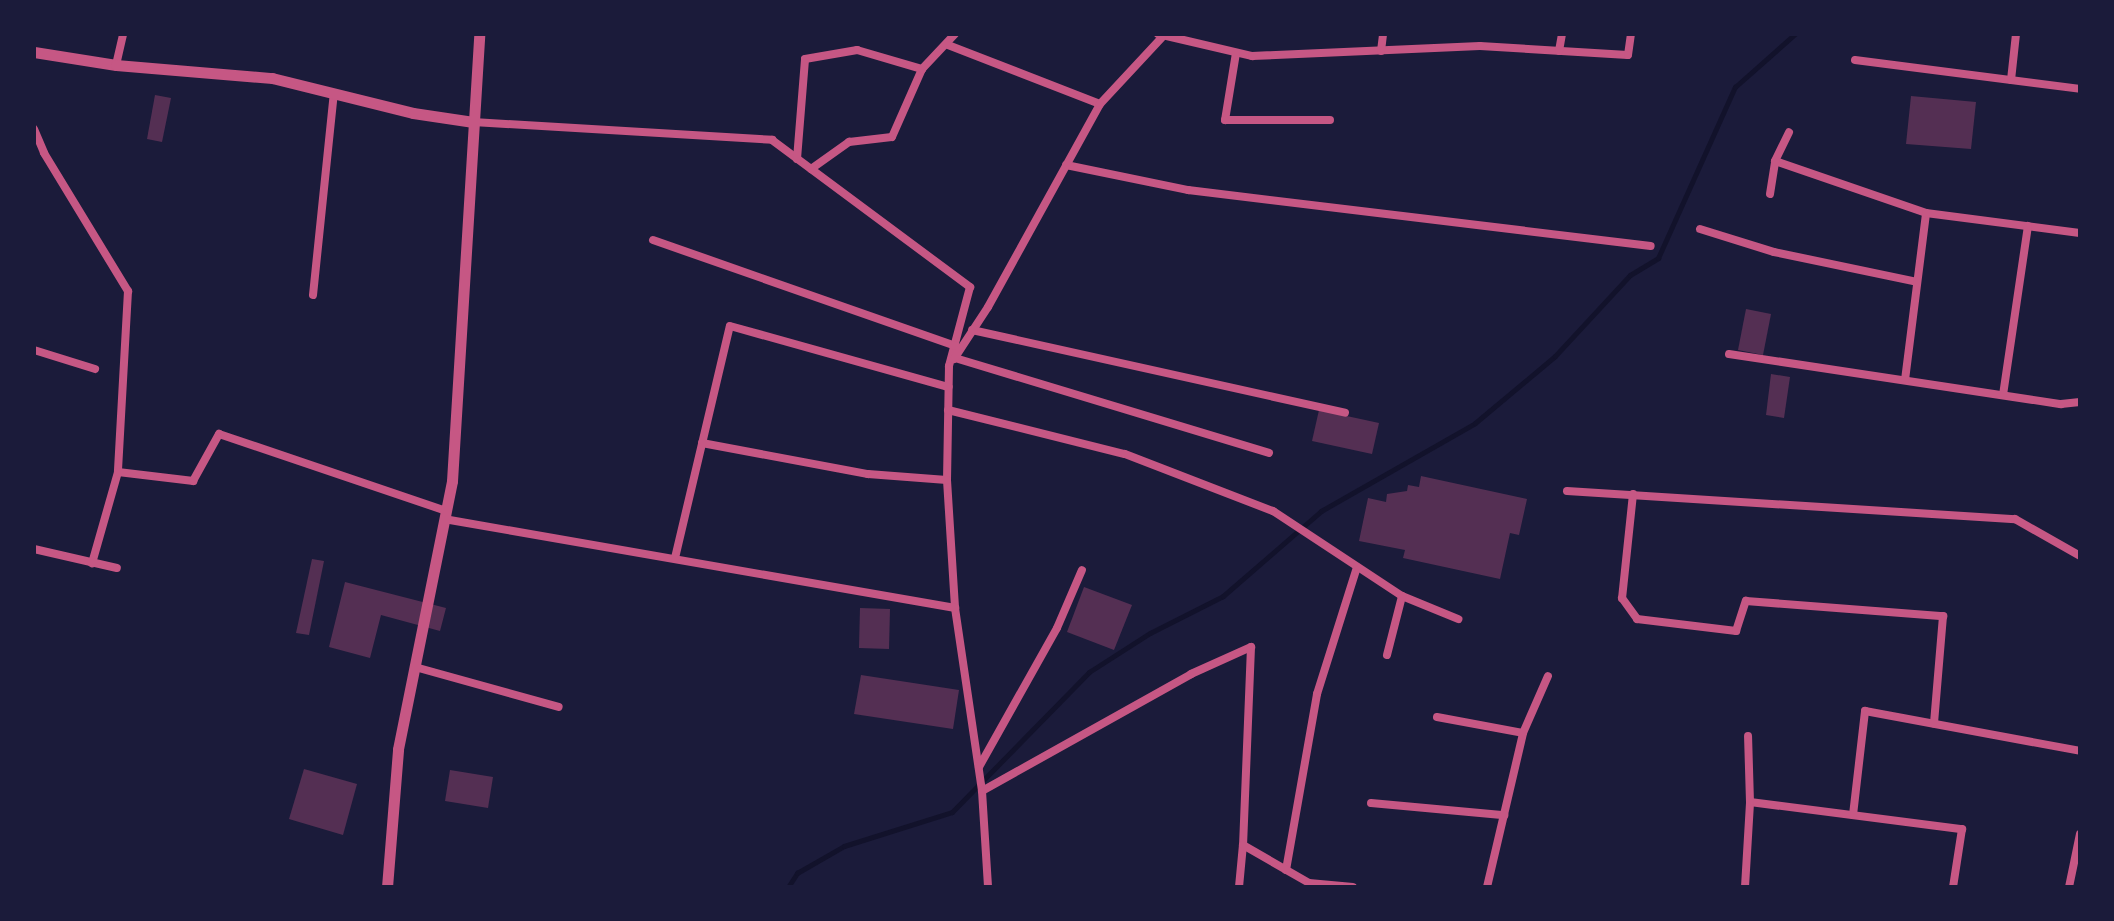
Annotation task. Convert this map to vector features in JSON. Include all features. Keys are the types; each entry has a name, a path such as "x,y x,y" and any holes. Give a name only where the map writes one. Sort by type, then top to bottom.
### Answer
{"street":[{"path":"116,65 123,34"},
{"path":"387,887 398,749 452,481 479,34"},
{"path":"811,169 849,142 892,137 922,69 948,45 955,34"},
{"path":"1381,51 1383,34"},
{"path":"1559,51 1562,34"},
{"path":"949,366 1100,104 1162,35 1252,56 1480,46 1628,55 1631,34"},
{"path":"2011,80 2016,34"},
{"path":"948,45 1100,104"},
{"path":"797,159 805,59 857,50 922,69"},
{"path":"34,52 116,65 272,78 413,113 473,122 772,140 970,287 949,366 947,480 955,608 980,772 988,887"},
{"path":"1236,53 1225,120 1330,120"},
{"path":"1855,60 2080,89"},
{"path":"313,295 334,93"},
{"path":"34,129 44,153 128,291 118,472 92,563"},
{"path":"1770,194 1775,161 1789,132"},
{"path":"1775,161 1926,213 2080,233"},
{"path":"1066,165 1188,190 1651,246"},
{"path":"1905,380 1926,213"},
{"path":"2003,395 2028,226"},
{"path":"1700,229 1774,252 1917,282"},
{"path":"653,240 955,346"},
{"path":"675,558 730,326 949,387"},
{"path":"972,330 1345,413"},
{"path":"34,350 95,369"},
{"path":"1729,354 2061,404 2080,402"},
{"path":"955,358 1269,453"},
{"path":"948,410 1125,454 1273,511 1402,596 1458,619"},
{"path":"118,472 193,481 219,434 445,515 955,608"},
{"path":"702,443 868,474 947,480"},
{"path":"1567,491 2015,519 2080,556"},
{"path":"1633,494 1622,598 1637,619 1736,631 1746,601 1943,616 1934,724"},
{"path":"34,549 117,568"},
{"path":"1286,870 1317,694 1357,567"},
{"path":"980,772 1052,637 1082,570"},
{"path":"1387,655 1402,596"},
{"path":"982,790 1191,674 1251,647 1239,887"},
{"path":"415,667 559,707"},
{"path":"1487,887 1523,733 1548,676"},
{"path":"1853,815 1865,711 2080,751"},
{"path":"1437,717 1523,733"},
{"path":"1745,887 1750,802 1748,736"},
{"path":"1750,802 1962,829 1953,887"},
{"path":"1371,803 1504,815"},
{"path":"2069,887 2080,834"},
{"path":"1243,845 1309,883 1353,887"}],"building":[{"path":"155,95 171,98 162,142 147,139"},
{"path":"1911,96 1976,102 1971,149 1906,144"},
{"path":"1746,309 1771,314 1763,355 1738,350"},
{"path":"1771,374 1790,377 1784,418 1766,415"},
{"path":"1319,410 1379,423 1372,454 1312,441"},
{"path":"1421,476 1527,499 1519,535 1510,533 1500,579 1403,558 1405,550 1359,541 1368,498 1386,502 1387,494 1407,491 1408,485 1419,487"},
{"path":"312,559 324,561 309,635 296,633"},
{"path":"345,582 446,608 440,631 381,615 370,658 329,647"},
{"path":"1084,587 1132,605 1114,650 1067,632"},
{"path":"860,608 890,609 889,649 859,648"},
{"path":"861,675 959,690 953,729 854,714"},
{"path":"304,769 357,784 343,835 289,819"},
{"path":"450,770 493,777 488,808 445,801"}],"waterway":[{"path":"788,887 797,873 844,846 952,812 1089,672 1150,633 1223,596 1321,511 1475,423 1555,356 1630,275 1658,258 1735,87 1795,34"}]}
